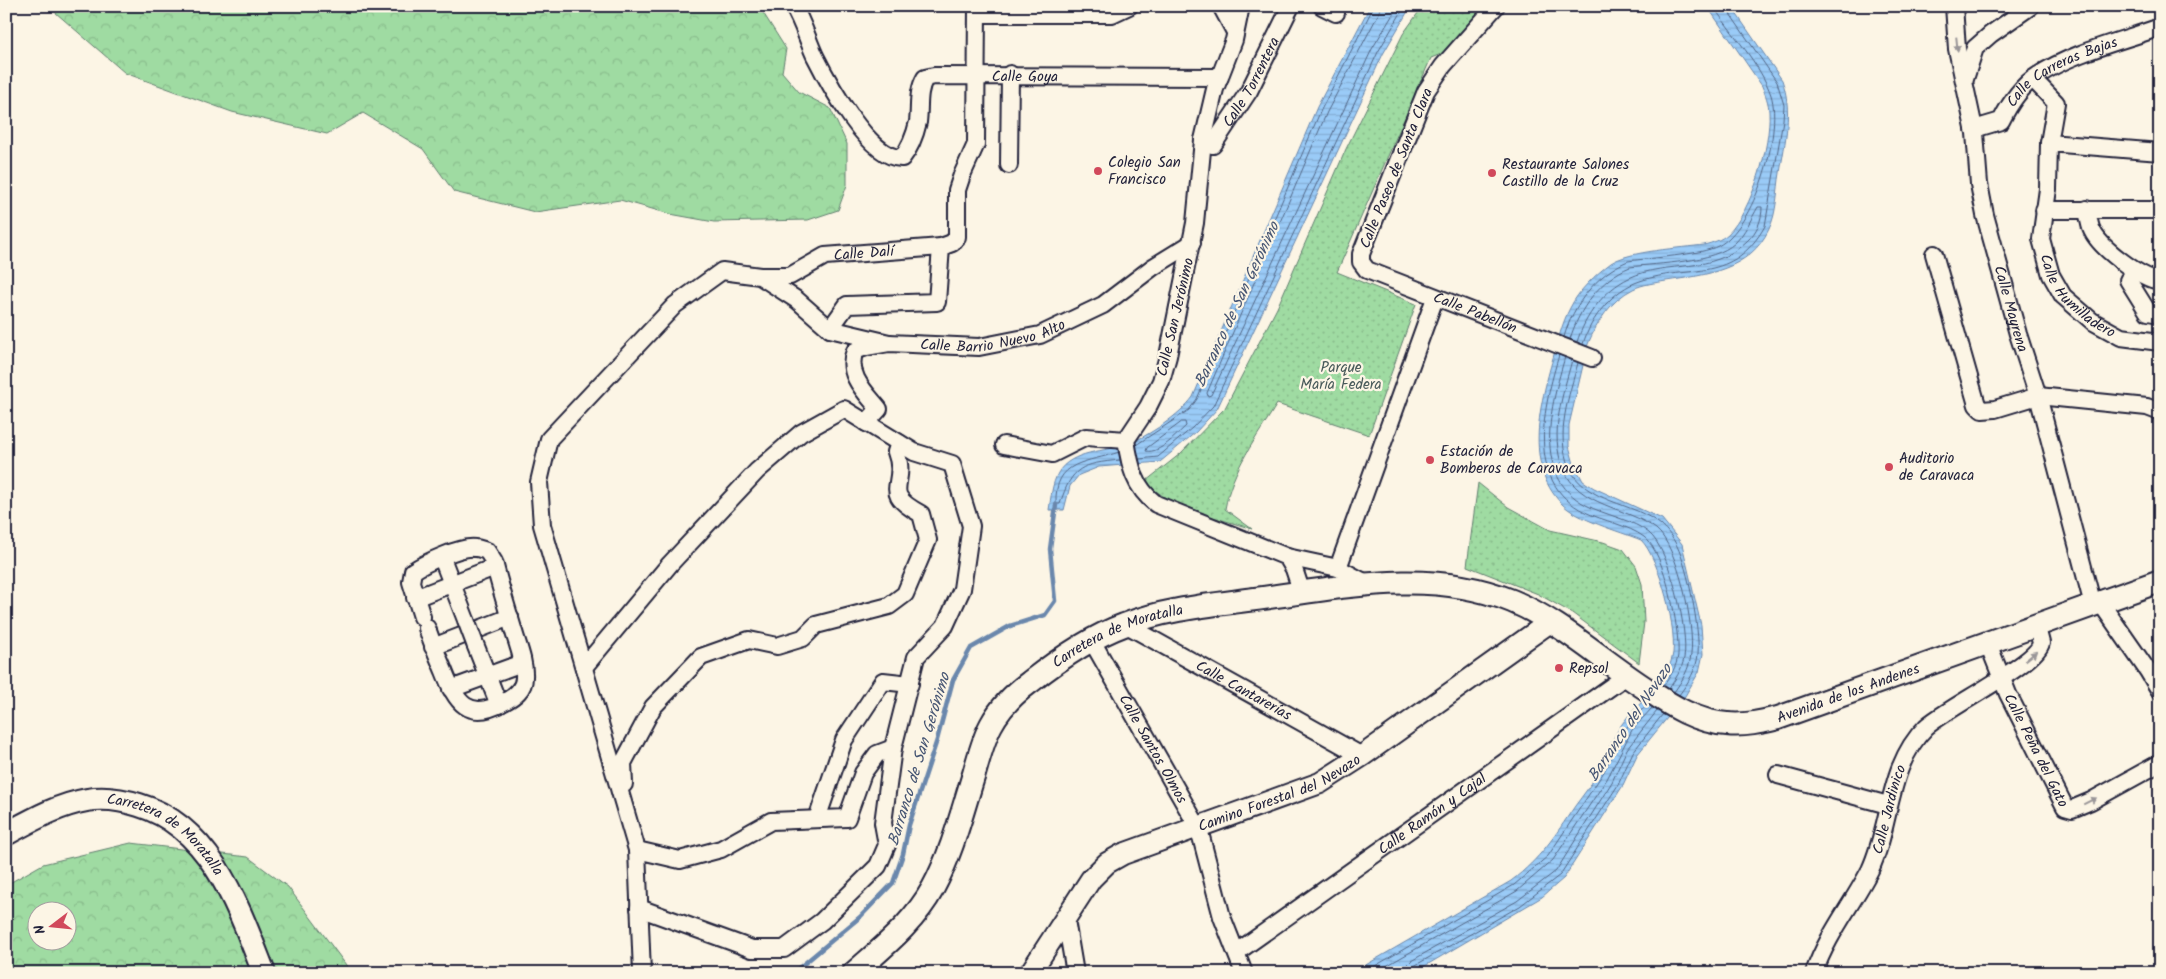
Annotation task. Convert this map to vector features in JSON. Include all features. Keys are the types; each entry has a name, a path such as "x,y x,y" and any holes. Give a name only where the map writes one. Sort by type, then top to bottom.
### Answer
{"main road":[{"name":"Carretera de Moratalla","path":"854,973 897,935 916,913 932,888 955,836 984,740 992,724 1015,694 1031,681 1092,641 1125,624 1175,611 1301,588 1334,579 1368,584 1429,583 1468,588 1514,602 1550,622"},
{"name":"Avenida de los Andenes","path":"1550,622 1632,680 1689,714 1725,724 1764,721 2160,581"},
{"name":"Carretera de Moratalla","path":"6,834 60,808 88,800 132,803 166,816 186,830 210,859 236,906 264,973"}],"street":[{"name":"Calle Goya","path":"793,6 801,18 815,55 844,107 877,148 892,159 902,158 909,149 918,122 920,87 925,78 977,74 1220,77"},
{"path":"830,329 847,306 937,302 941,247 952,243 957,236 957,190 976,144 977,10 1112,14 1130,6"},
{"path":"1221,6 1235,32"},
{"name":"Calle San Jerónimo","path":"1126,442 1148,407 1161,381 1168,356 1192,243 1203,140 1215,89 1230,52 1240,6"},
{"name":"Calle Torrentera","path":"1203,140 1214,145 1244,99 1291,6"},
{"name":"Calle Paseo de Santa Clara","path":"1361,264 1361,254 1426,91 1443,66 1496,6"},
{"name":"Calle Mayrena","path":"1954,6 1957,49 1974,129 1979,184 1985,215 2096,603"},
{"path":"1964,81 1975,48 1990,34 2031,6"},
{"name":"Calle Carreras Bajas","path":"1974,129 2001,121 2018,93 2033,79 2082,53 2160,27"},
{"path":"1009,165 1010,74"},
{"name":"Calle Humilladero","path":"2033,79 2056,104 2049,143 2048,189 2041,239 2051,275 2062,296 2092,321 2121,337 2160,342"},
{"path":"2049,143 2160,152"},
{"path":"2087,209 2091,228 2101,244 2121,261 2160,281"},
{"path":"2044,210 2160,210"},
{"name":"Calle Barrio Nuevo Alto","path":"866,422 879,410 858,381 852,369 852,358 855,351 866,347 889,344 979,347 1040,335 1103,305 1153,267 1192,243"},
{"name":"Calle Dalí","path":"624,807 542,525 539,482 549,439 675,305 722,271 760,276 790,276 825,256 941,247"},
{"path":"1934,254 1977,405 1987,410 2038,396 2156,408"},
{"name":"Calle Pabellón","path":"1361,264 1368,270 1435,298 1592,358"},
{"path":"760,276 797,300 830,329 889,344"},
{"path":"2128,280 2148,312 2160,314"},
{"path":"1004,445 1052,454 1086,437 1126,442 1130,465 1140,489 1156,504 1287,557 1315,564 1334,579 1435,298"},
{"path":"584,666 670,564 757,471 801,433 844,408 914,452 952,464 970,526 962,589 945,626 916,657 893,748 883,823 886,845 878,866 858,888 793,944 775,951 752,949 639,908"},
{"path":"642,973 637,850 624,807 623,763 653,707 701,657 749,640 777,646 803,638 816,625 889,606 905,594 928,540 921,514 903,504 896,494 900,463 896,452 899,443"},
{"path":"475,547 487,551 495,567 510,616 524,676 522,687 513,697 499,705 480,710 470,709 460,703 451,689 424,623 411,582 413,571 442,558 475,547"},
{"path":"1287,557 1301,588"},
{"path":"442,558 499,705"},
{"path":"1301,588 1302,573 1315,564"},
{"path":"416,598 495,567"},
{"path":"2096,603 2148,671 2160,691"},
{"path":"433,646 510,616"},
{"name":"Camino Forestal del Nevazo","path":"1030,973 1091,879 1107,863 1124,854 1303,791 1335,775 1550,622"},
{"name":"Calle Cantarerías","path":"1125,624 1362,756"},
{"name":"Calle Jardinico","path":"1814,973 1829,937 1870,869 1880,842 1888,805 1903,761 1916,738 1935,719 2001,678 2026,661 2041,647 2036,624"},
{"name":"Calle Santos Olmos","path":"1092,641 1199,828 1222,917 1244,973"},
{"path":"1987,641 2001,678"},
{"path":"451,689 522,663"},
{"name":"Calle Peña del Gato","path":"2001,678 2061,801 2068,809 2091,801 2160,763"},
{"name":"Calle Ramón y Cajal","path":"1236,952 1632,680"},
{"path":"816,819 844,740 884,681 910,684"},
{"path":"637,850 680,860 721,849 771,821 847,818 863,773 877,754 893,748"},
{"path":"1778,775 1888,805"},
{"path":"1066,920 1075,973"}],"green space":[{"path":"48,6 750,6 762,11 786,49 782,72 799,92 830,108 847,144 847,185 838,210 808,220 714,222 670,214 620,200 535,212 454,192 423,149 363,113 327,134 232,112 125,73"},
{"name":"Parque María Federa","path":"1423,6 1496,6 1462,46 1431,58 1337,272 1416,304 1369,435 1277,404 1239,467 1228,494 1225,509 1252,529 1181,506 1156,491 1146,481 1180,454 1225,408 1277,308 1346,149 1403,34"},
{"path":"1478,483 1508,507 1550,530 1603,542 1623,549 1636,566 1642,584 1644,622 1639,663 1572,613 1538,594 1467,566"},
{"path":"131,843 248,857 288,887 352,973 6,973 6,885 43,864"}],"water":[{"path":"1370,6 1411,6 1383,54 1217,409 1196,432 1160,462 1099,467 1079,475 1070,486 1064,510 1049,510 1054,482 1064,465 1080,456 1119,447 1145,436 1172,418 1193,397 1317,107"},
{"name":"Barranco del Nevazo","path":"1707,6 1731,6 1782,80 1788,115 1772,223 1761,243 1751,254 1739,262 1711,273 1641,286 1625,294 1611,305 1600,320 1588,344 1569,425 1569,446 1574,464 1583,481 1594,488 1662,519 1682,544 1701,625 1703,654 1699,672 1685,696 1637,755 1622,787 1564,878 1542,897 1413,973 1356,973 1364,966 1511,881 1531,864 1590,785 1622,724 1657,685 1672,658 1673,632 1666,596 1661,578 1648,549 1641,540 1577,515 1561,503 1550,487 1542,470 1538,433 1548,376 1560,332 1573,302 1583,289 1605,267 1619,259 1656,251 1704,245 1722,238 1737,223 1752,194 1767,142 1769,126 1768,102 1762,86"}],"waterway":[{"name":"Barranco de San Gerónimo","path":"793,973 860,917 893,883 903,854 909,825 937,740 953,680 971,648 1010,626 1045,615 1055,601 1050,549 1056,505"}],"place":[{"name":"Colegio San Francisco","path":"1098,171"},
{"name":"Restaurante Salones Castillo de la Cruz","path":"1492,173"},
{"name":"Estación de Bomberos de Caravaca","path":"1430,460"},
{"name":"Auditorio de Caravaca","path":"1889,467"},
{"name":"Repsol","path":"1559,668"}]}
